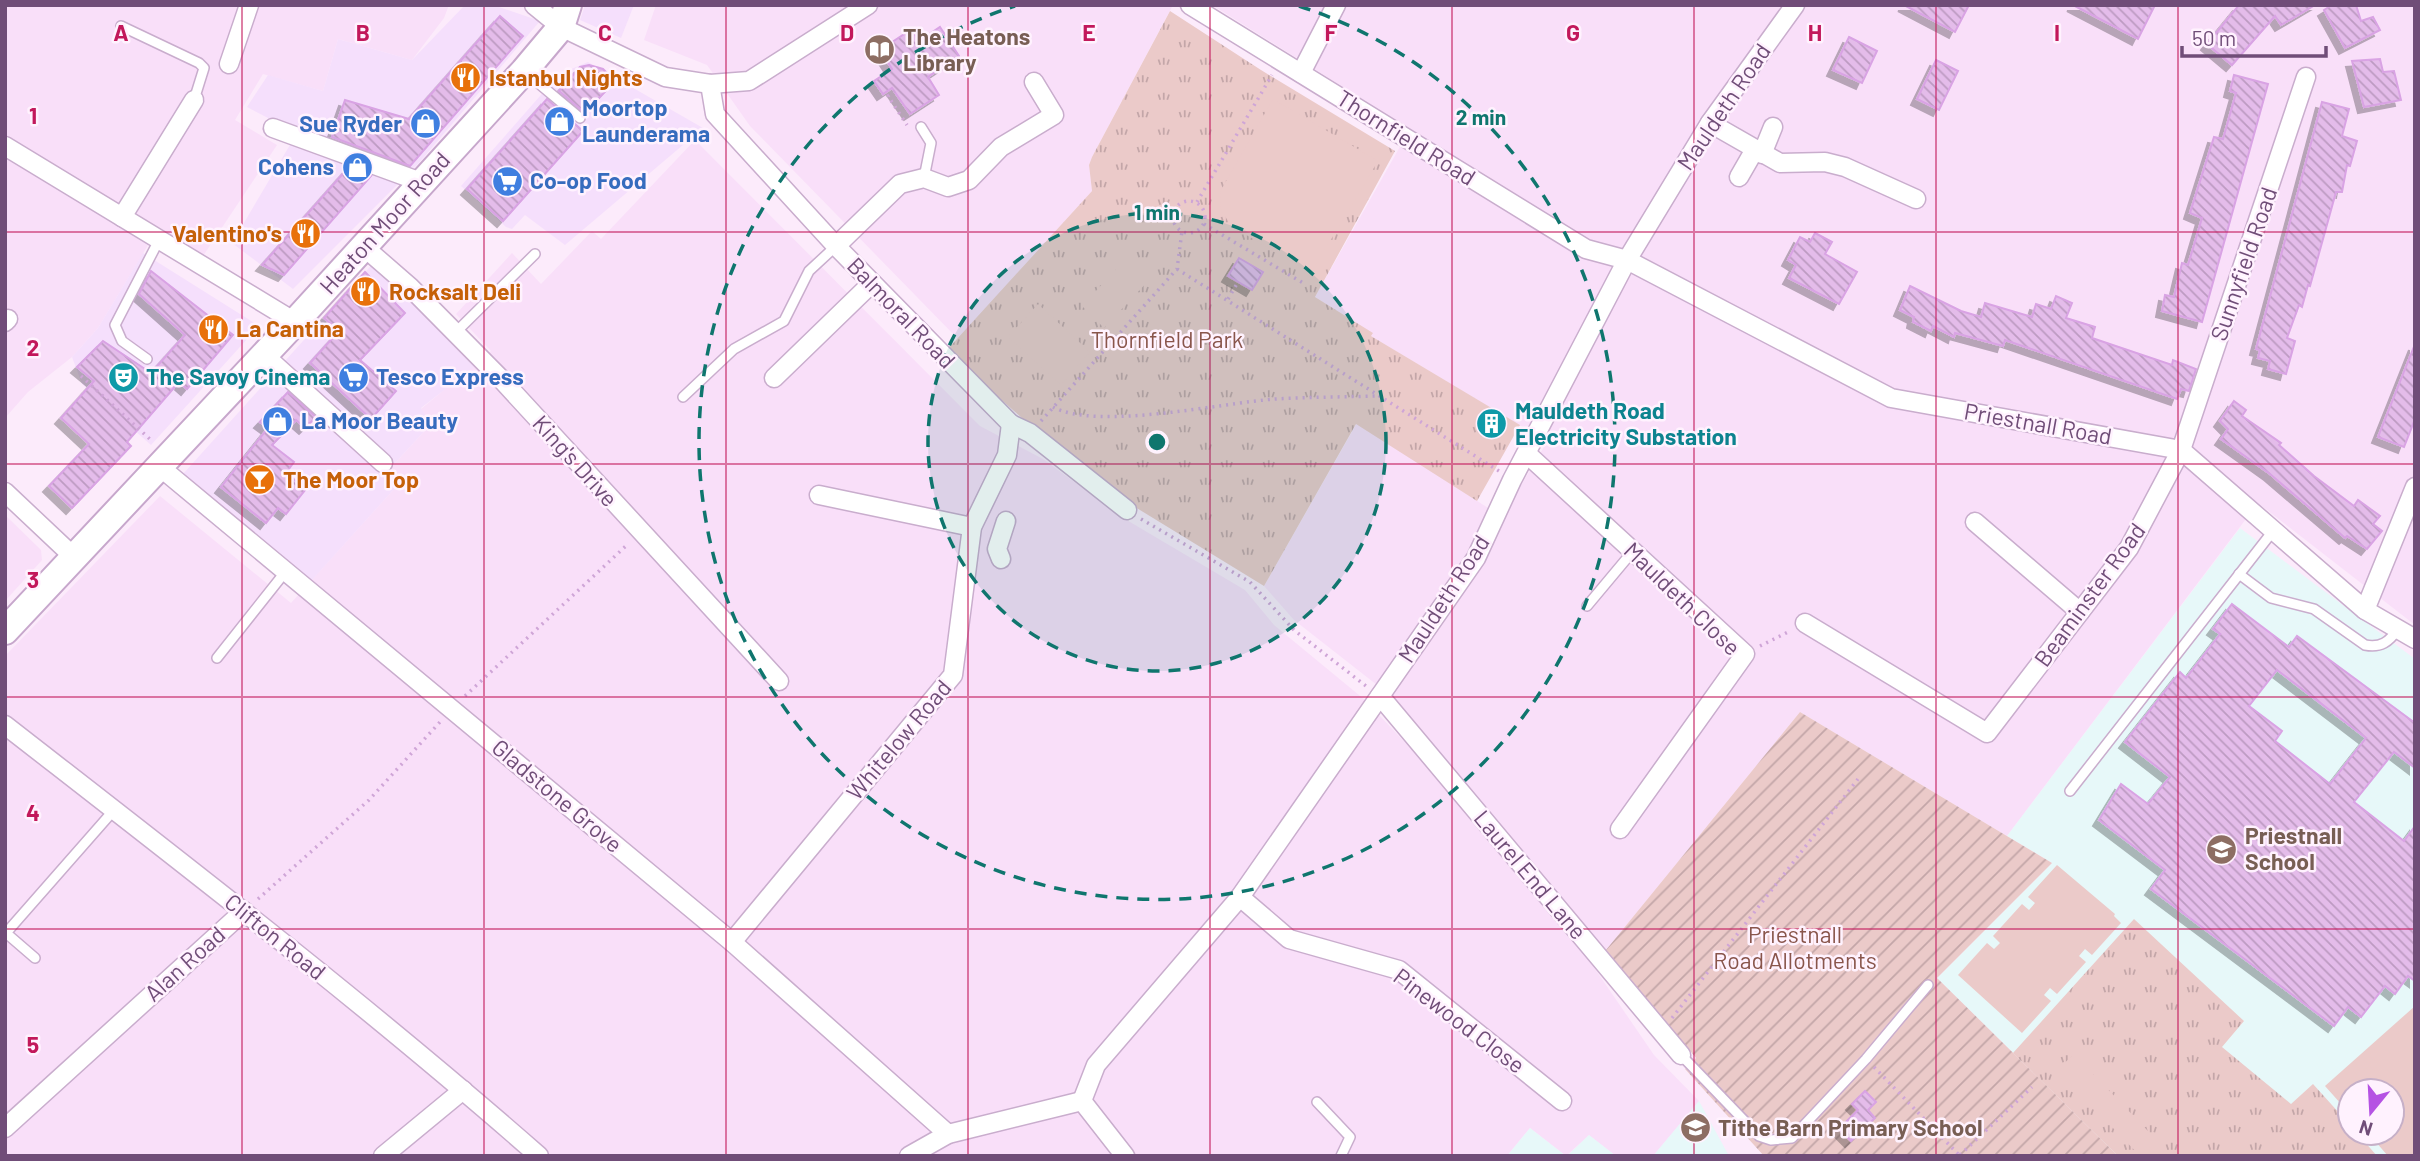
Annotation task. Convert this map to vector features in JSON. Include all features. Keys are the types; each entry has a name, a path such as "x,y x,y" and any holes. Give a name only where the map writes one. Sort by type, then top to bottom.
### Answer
{"main road":[{"name":"Heaton Moor Road","path":"5,631 364,247 421,181 524,71 565,16"}],"street":[{"path":"229,64 249,5"},
{"path":"534,5 565,16 664,77 710,84 749,81 868,5"},
{"name":"Thornfield Road","path":"1190,5 1586,249 1627,260"},
{"path":"1301,73 1336,5"},
{"name":"Mauldeth Road","path":"1082,1101 1096,1066 1240,897 1476,558 1512,480 1627,260 1710,123 1795,5"},
{"name":"Sunnyfield Road","path":"2181,450 2306,77"},
{"path":"836,246 900,184 924,178 948,187 969,180 1001,147 1054,115 1034,82"},
{"name":"Balmoral Road","path":"710,84 715,114 836,246 1010,424 1030,433 1127,510"},
{"path":"122,217 194,100"},
{"path":"1710,123 1780,163 1825,162 1845,167 1916,199"},
{"path":"1739,177 1773,127"},
{"path":"273,128 421,181"},
{"path":"5,146 295,322"},
{"name":"King's Drive","path":"364,247 455,333 779,681"},
{"name":"Priestnall Road","path":"1627,260 1891,398 2181,450"},
{"path":"774,378 872,283"},
{"path":"264,355 383,464"},
{"name":"Whitelow Road","path":"732,942 953,675 971,531 1007,455 1010,424"},
{"path":"2181,450 2365,610 2415,639"},
{"name":"Beaminster Road","path":"1805,623 1987,733 2129,548 2181,450"},
{"name":"Mauldeth Close","path":"1527,454 1745,654 1620,829"},
{"name":"Gladstone Grove","path":"164,462 286,571 732,942 948,1134"},
{"path":"2365,610 2415,487"},
{"path":"5,492 75,558"},
{"path":"819,495 971,531 1000,551 1006,521"},
{"path":"1975,522 2080,612"},
{"name":"Laurel End Lane","path":"1380,696 1681,1055"},
{"name":"Clifton Road","path":"5,725 244,911 463,1090 539,1156"},
{"name":"Pinewood Close","path":"1240,897 1289,939 1399,970 1562,1101"},
{"name":"Alan Road","path":"5,1128 244,911"},
{"path":"383,1156 463,1090"},
{"path":"909,1156 948,1134 1082,1101 1125,1156"}],"lane":[{"path":"121,26 199,63 204,68 194,100"},
{"path":"524,71 580,118"},
{"path":"921,127 931,143 924,178"},
{"path":"147,359 122,341 115,326 159,240"},
{"path":"683,397 734,349 784,321 809,271 836,246"},
{"path":"455,333 535,254"},
{"path":"2070,791 2273,531"},
{"path":"1587,606 1633,551"},
{"path":"217,658 286,571"},
{"path":"2239,574 2271,598 2314,609 2365,645 2389,642 2398,629"},
{"path":"35,958 6,933 114,810"},
{"path":"1681,1055 1753,1131 1771,1140 1783,1141 1792,1138 1866,1059 1928,985"},
{"path":"1317,1102 1350,1137 1341,1156"}],"path":[{"path":"1197,202 1281,61"},
{"path":"895,91 888,96 912,132"},
{"path":"1030,433 1177,269 1182,231 1174,218 1177,207 1186,201 1197,202"},
{"path":"1182,231 1197,231 1204,224 1205,214 1197,202"},
{"path":"1204,224 1303,283"},
{"path":"1177,269 1512,480"},
{"path":"1228,299 1238,282"},
{"path":"81,376 164,462"},
{"path":"1053,407 1068,415 1103,416 1195,410 1276,399 1378,396"},
{"path":"1127,510 1250,582 1294,630 1380,696"},
{"name":"Alan Road","path":"244,911 369,800 452,708 640,533"},
{"path":"1745,654 1805,623"},
{"path":"1662,1032 1858,779"},
{"path":"1866,1059 1960,1156 2032,1087"}],"shaded area":[{"path":"5,5 449,5 444,18 412,60 338,39 323,91 263,74 235,120 277,145 203,256 159,227 98,328 72,357 28,392 5,418"},
{"path":"465,5 493,5 540,21 418,164 293,289 232,243 297,133 247,107 268,75 323,91 338,39 412,60"},
{"path":"585,5 634,5 621,38 580,20"},
{"path":"656,5 1173,5 1092,157 1089,165 1092,191 958,339 750,126 707,65 644,40"},
{"path":"1212,5 2415,5 2415,625 2258,503 2007,836 1800,712 1606,950 1377,685 1294,620 1264,586 1357,423 1502,517 1547,442 1371,336 1372,333 1315,297 1410,129"},
{"path":"588,62 703,128 565,245 525,215 512,229 506,227 461,186 547,88 569,70"},
{"path":"695,140 980,426 1043,459 1125,519 1245,590 1274,625 1365,700 1414,752 1593,966 1654,1055 1699,1101 1653,1156 1616,1156 1589,1135 1566,1156 1530,1128 1507,1156 5,1156 5,656 160,496 291,603 395,488 384,475 431,424 421,409 491,351 456,314 512,253 541,284 592,231 601,239"},
{"path":"143,253 259,326 151,445 82,384 72,357 98,328"},
{"path":"377,259 479,363 421,408 431,424 384,475 395,488 312,580 183,474"},
{"path":"5,515 41,550 42,560 5,601"},
{"name":"Priestnall School","path":"2240,528 2415,659 2415,1156 2118,1156 1937,978 2052,863 2007,836"},
{"name":"Tithe Barn Primary School","path":"1699,1101 1729,1156 1653,1156"},
{"path":"1530,1128 1566,1156 1507,1156"},
{"path":"1589,1135 1616,1156 1567,1156"}],"green space":[{"name":"Thornfield Park","path":"1170,11 1395,151 1315,297 1373,333 1371,336 1520,425 1477,501 1356,424 1264,586 1122,499 1048,441 946,351 1092,191 1089,165 1092,157"},
{"path":"1273,99 1378,161 1311,273 1231,226 1220,208 1221,190"},
{"path":"1128,256 1151,278 1104,328 1082,306"},
{"path":"1038,304 1090,352 1061,385 1008,337"},
{"name":"Priestnall Road Allotments","path":"1800,712 2052,863 1937,978 2118,1156 1764,1156 1685,1069 1696,1058 1606,950"},
{"path":"2057,865 2115,914 2121,923 2092,955 2085,949 2079,956 2086,962 2057,994 2050,988 2044,995 2051,1001 2022,1033 1958,975 1987,943 1994,949 2000,943 1993,936 2022,904 2029,910 2035,903 2028,897"},
{"path":"2134,919 2244,1021 2222,1047 2291,1104 2313,1084 2336,1109 2336,1147 2369,1147 2377,1156 2118,1156 2013,1053"},
{"path":"2415,1006 2415,1156 2388,1156 2380,1147 2406,1147 2406,1077 2336,1077 2336,1098 2325,1086"},
{"path":"2074,1054 2172,1156 2140,1156 2057,1070"}],"building":[{"path":"1904,5 1969,5 1955,32"},
{"path":"2073,5 2155,5 2138,39"},
{"path":"2239,5 2315,5 2281,25 2275,16 2232,65 2207,44"},
{"path":"2332,5 2356,5 2361,21 2373,17 2380,30 2345,48 2324,10"},
{"path":"500,16 523,36 410,166 332,137 345,100 409,119"},
{"path":"940,27 959,56 928,77 939,95 910,114 892,88 883,94 874,81 892,69 880,50 912,29 919,41"},
{"path":"1849,37 1877,51 1862,83 1833,70"},
{"path":"2380,59 2383,72 2394,71 2401,100 2364,107 2352,61"},
{"path":"1936,60 1958,71 1939,110 1917,99"},
{"path":"589,65 603,69 615,81 585,113 559,91 580,67"},
{"path":"2234,75 2268,84 2202,322 2162,311 2165,295 2174,297 2182,263 2188,265 2202,218 2190,213 2214,137 2223,139 2236,93 2230,91"},
{"path":"547,99 583,131 503,221 467,189"},
{"path":"2322,102 2349,109 2342,136 2357,141 2350,166 2347,165 2342,192 2336,192 2310,286 2308,285 2302,307 2299,305 2287,338 2295,341 2286,374 2268,369 2270,361 2258,358 2260,350 2256,349"},
{"path":"348,168 371,176 284,275 262,265"},
{"path":"1815,233 1832,242 1825,254 1857,272 1839,304 1789,278 1796,265 1788,260 1800,237 1810,242"},
{"path":"1239,258 1263,272 1252,290 1228,276"},
{"path":"151,271 233,335 187,389 179,382 127,442 131,446 72,508 49,486 89,444 61,418 94,381 77,367 103,341 151,373 185,335 139,294"},
{"path":"365,272 405,313 360,360 396,391 371,419 310,363 339,331 324,318"},
{"path":"1910,286 1961,311 1981,317 1985,303 2032,317 2036,304 2051,309 2056,296 2072,303 2066,318 2095,327 2092,338 2172,365 2173,360 2196,369 2189,391 2181,389 2177,399 2005,340 2003,346 1955,333 1954,337 1933,326 1931,331 1913,322 1914,317 1900,310"},
{"path":"2415,344 2415,419 2404,447 2378,437"},
{"name":"The Moor Top","path":"288,392 316,417 305,428 296,420 272,445 294,462 286,473 306,489 286,514 278,508 266,523 221,487 268,428 260,422"},
{"path":"2234,401 2246,410 2242,416 2281,443 2279,445 2314,476 2354,506 2358,500 2380,516 2373,524 2382,531 2367,549 2347,536 2345,538 2270,474 2221,439 2228,429 2220,421"},
{"path":"2232,604 2289,647 2297,636 2415,723 2415,768 2394,752 2354,802 2404,841 2415,826 2415,981 2408,976 2395,994 2385,986 2361,1017 2348,1007 2334,1026 2151,889 2165,870 2099,820 2121,784 2148,804 2170,777 2125,742 2180,672 2186,678 2220,634 2213,629","holes":["2277,670 2366,738 2330,784 2275,741 2282,731 2249,706"]},
{"path":"1865,1091 1876,1102 1868,1110 1875,1118 1851,1141 1839,1129 1858,1110 1852,1104"}],"place":[{"name":"The Heatons Library","path":"880,50"},
{"name":"Istanbul Nights","path":"466,78"},
{"name":"Moortop Launderama","path":"559,121"},
{"name":"Sue Ryder","path":"425,124"},
{"name":"Cohens","path":"357,167"},
{"name":"Co-op Food","path":"507,181"},
{"name":"Valentino's","path":"305,234"},
{"name":"Rocksalt Deli","path":"366,292"},
{"name":"La Cantina","path":"213,329"},
{"name":"The Savoy Cinema","path":"123,377"},
{"name":"Tesco Express","path":"353,377"},
{"name":"La Moor Beauty","path":"278,421"},
{"name":"Mauldeth Road Electricity Substation","path":"1492,424"},
{"name":"The Moor Top","path":"260,480"},
{"name":"Priestnall School","path":"2222,849"},
{"name":"Tithe Barn Primary School","path":"1695,1128"}]}
